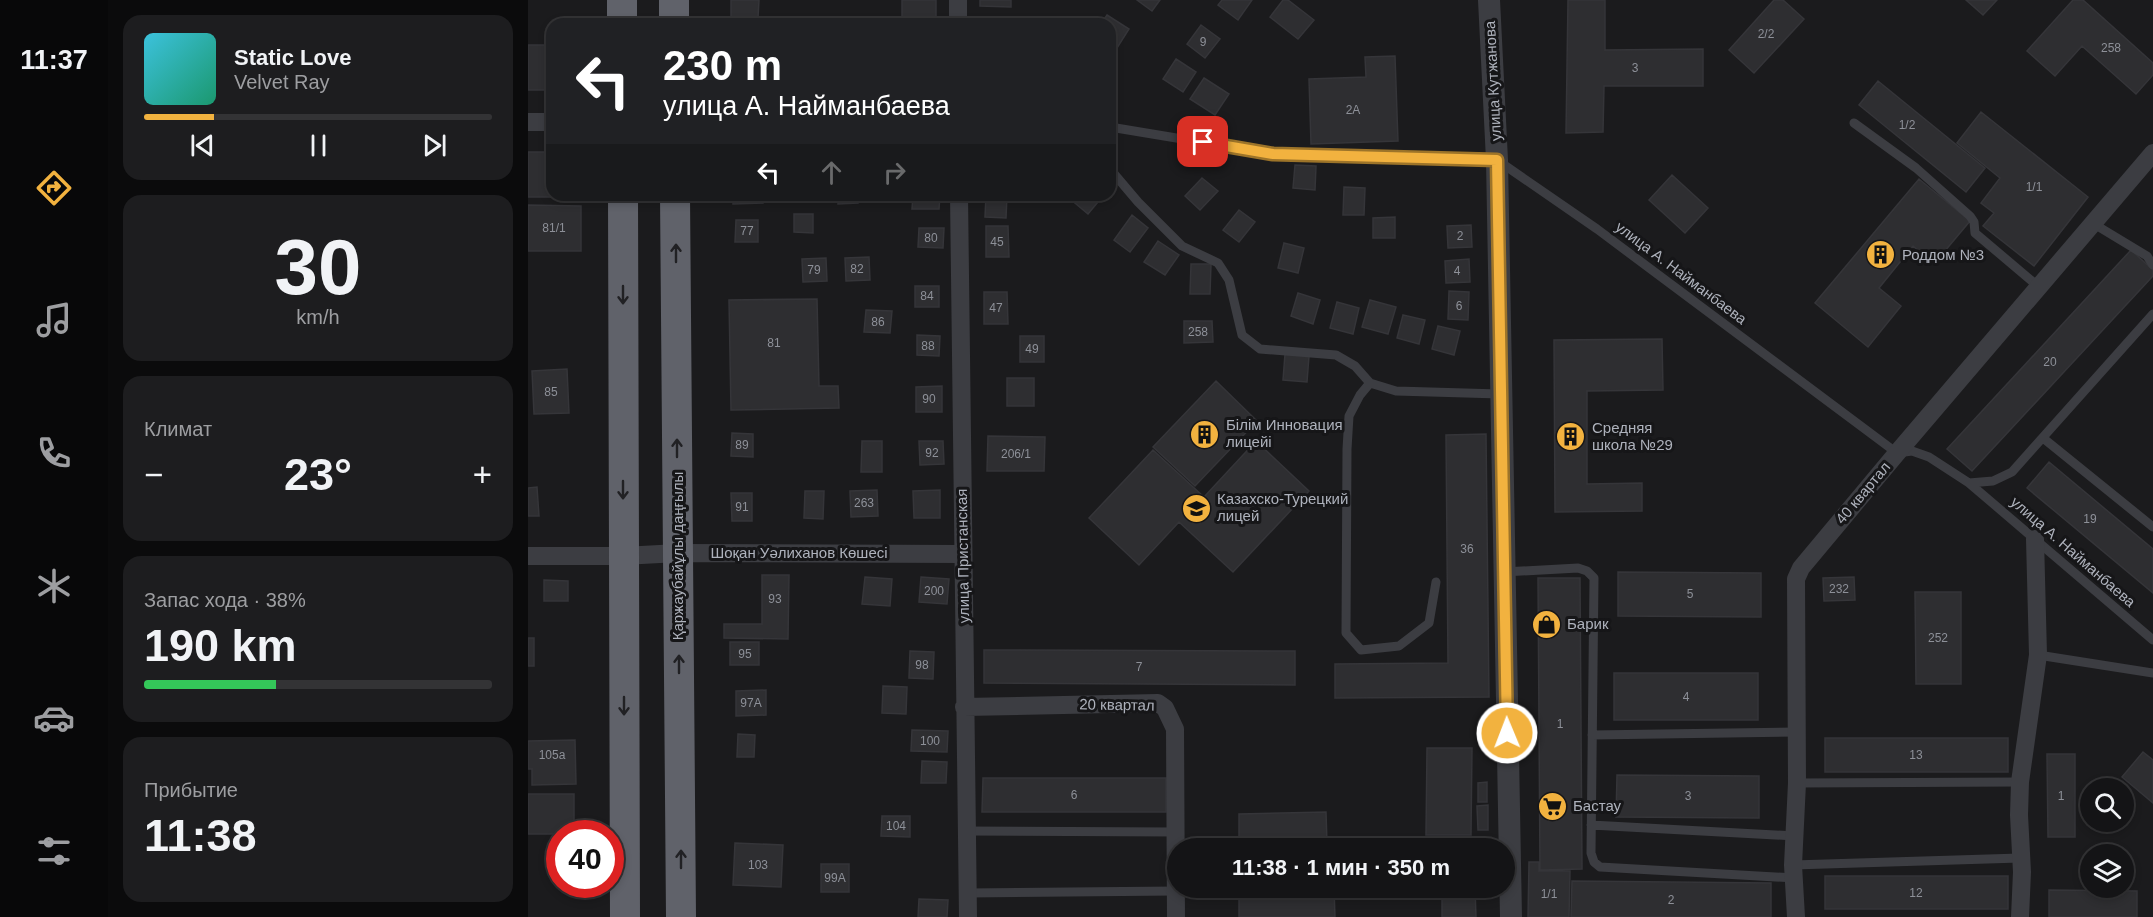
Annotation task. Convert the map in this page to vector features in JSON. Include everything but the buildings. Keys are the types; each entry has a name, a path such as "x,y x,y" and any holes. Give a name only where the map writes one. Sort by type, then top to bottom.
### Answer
{"highway":[{"path":"622,0 622,18"},
{"path":"674,0 674,18"},
{"path":"622,201 625,917"},
{"name":"Қаржаубайұлы даңғылы","path":"675,201 681,917"}],"street":[{"path":"958,0 958,18"},
{"name":"улица Кутжанова","path":"1489,0 1497,160 1511,917"},
{"path":"528,122 546,122"},
{"name":"40 квартал","path":"1796,917 1794,872 1797,783 1796,579 1801,568 2153,153"},
{"name":"улица Пристанская","path":"959,201 968,917"},
{"path":"2020,917 2022,872 2020,782 2038,655 2036,539"},
{"name":"Шоқан Уәлиханов Көшесі","path":"528,556 623,556 678,553 962,554"},
{"name":"20 квартал","path":"964,707 1158,703 1165,708 1174,729 1175,838"},
{"name":"20 квартал","path":"1176,898 1176,917"}],"lane":[{"path":"1854,123 1916,168 1970,216 1974,222 1975,233 2039,287"},
{"path":"1116,128 1273,154 1497,160"},
{"name":"улица А. Найманбаева","path":"1497,160 1597,229 1897,453 1912,452 1929,457 1969,483 2153,640"},
{"path":"1116,177 1182,246 1218,262 1229,280 1242,335 1260,349 1336,355 1355,366 1370,383 1396,392 1500,394"},
{"path":"2094,224 2147,256 2153,265"},
{"path":"1969,483 1993,482 2012,472 2153,314"},
{"path":"1370,383 1360,395 1349,416 1346,633 1361,650 1399,646 1430,623 1436,582"},
{"path":"2043,438 2153,527"},
{"path":"1504,572 1578,568 1587,571 1594,578 1591,853 1594,862 1600,867 1794,872 2020,858"},
{"path":"2038,655 2153,673"},
{"path":"1592,735 1797,732"},
{"path":"1797,783 2020,782"},
{"path":"1591,825 1795,836"},
{"path":"966,831 1175,832"},
{"path":"967,893 1167,891"}],"place":[{"name":"Роддом №3","path":"1881,255"},
{"name":"Білім Инновация лицейі","path":"1205,434"},
{"name":"Средняя школа №29","path":"1571,437"},
{"name":"Казахско-Турецкий лицей","path":"1196,508"},
{"name":"Барик","path":"1546,624"},
{"name":"Бастау","path":"1552,806"}],"route":[{"path":"1203,142 1273,154 1497,160 1507,733"}]}
